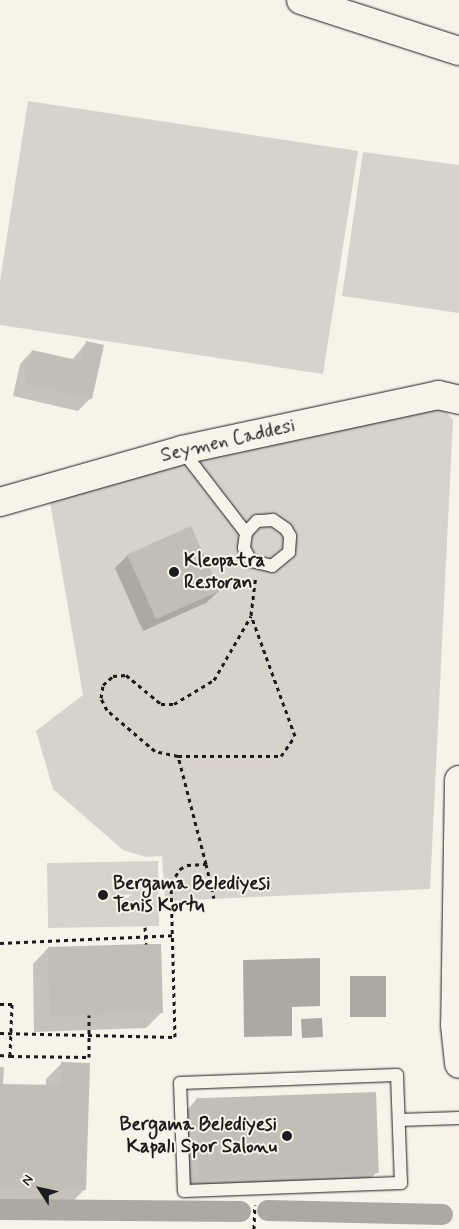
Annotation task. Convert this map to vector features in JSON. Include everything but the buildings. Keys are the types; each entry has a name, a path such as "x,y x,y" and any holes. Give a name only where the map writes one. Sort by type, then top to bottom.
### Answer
{"main road":[{"path":"300,0 459,51"},
{"name":"Seymen Caddesi","path":"0,502 182,450 438,395 459,400"},
{"path":"459,780 455,1025 459,1064"}],"lane":[{"path":"182,450 246,533"},
{"path":"273,520 286,529 290,536 289,552 279,563 258,564 246,555 243,541 246,533 257,521 273,520"},
{"path":"397,1074 399,1120 401,1183 184,1191 180,1083 397,1074"},
{"path":"399,1120 459,1118"}],"path":[{"path":"251,615 295,736 281,756 178,756 155,751 107,710 101,698 103,685 113,676 126,676 161,704 174,704 214,680 251,615 258,564"},
{"path":"178,756 214,898"},
{"path":"0,1033 175,1037 171,891 175,876 187,865 206,864"},
{"path":"145,926 146,944"},
{"path":"0,943 173,935"},
{"path":"0,1004 12,1004 10,1056"},
{"path":"0,1055 89,1057 89,1015"},
{"path":"254,1229 256,1188"}],"shaded area":[{"path":"28,101 358,151 323,374 0,325 0,281"},
{"path":"363,152 459,165 459,313 342,296"},
{"path":"443,408 453,420 430,889 165,901 162,856 146,857 123,850 53,789 36,731 83,695 50,502 191,461"},
{"name":"Bergama Belediyesi Tenis Kortu","path":"158,861 159,926 48,928 47,863"},
{"path":"320,958 320,1006 292,1007 292,1036 244,1037 243,960"},
{"path":"350,976 386,976 386,1017 350,1017"},
{"path":"322,1018 323,1037 302,1038 301,1019"}],"waterway":[{"path":"0,1209 240,1211"},
{"path":"267,1210 442,1214"}],"place":[{"name":"Kleopatra Restoran","path":"174,572"},
{"name":"Bergama Belediyesi Tenis Kortu","path":"103,895"},
{"name":"Bergama Belediyesi Kapalı Spor Salonu","path":"287,1136"}]}
